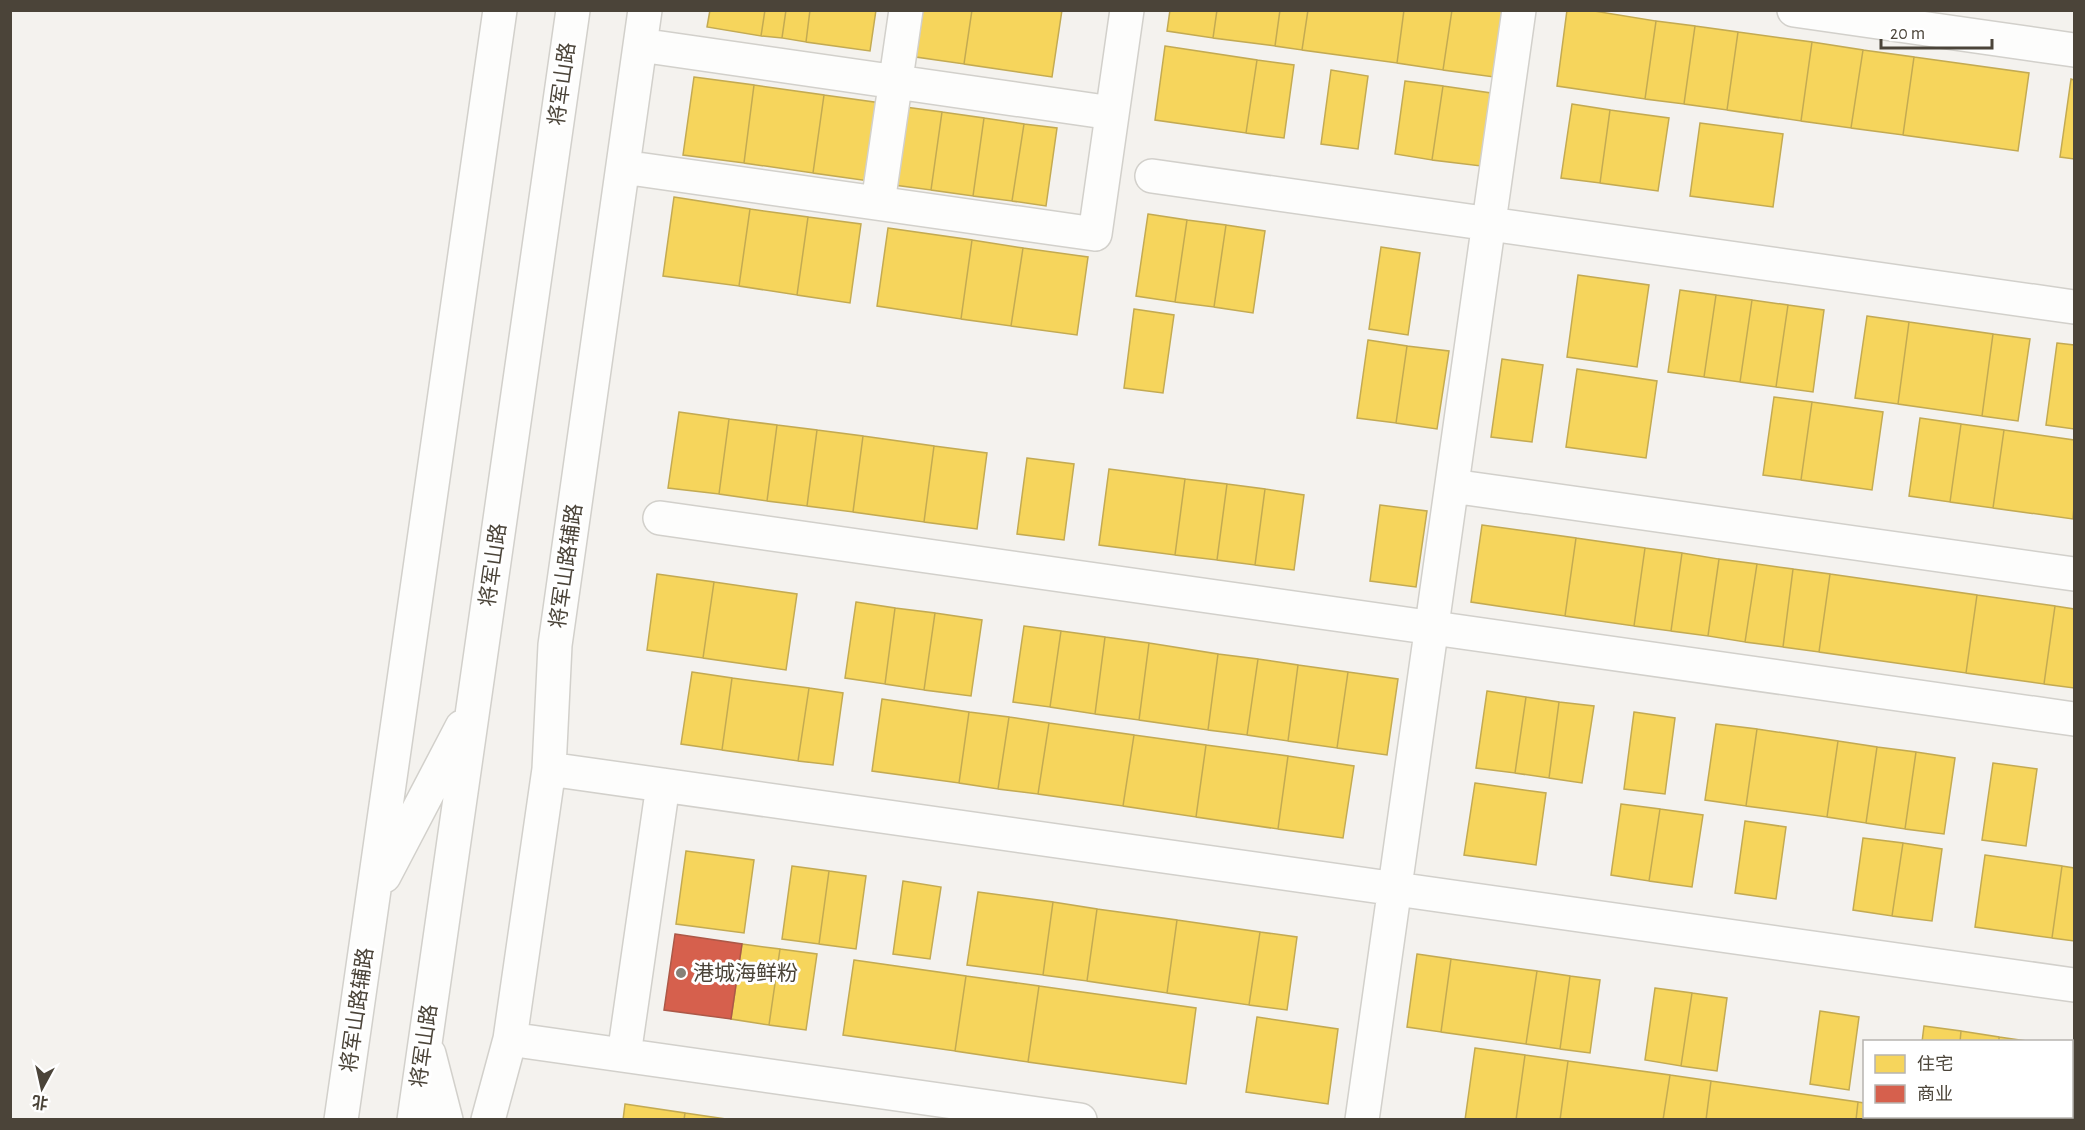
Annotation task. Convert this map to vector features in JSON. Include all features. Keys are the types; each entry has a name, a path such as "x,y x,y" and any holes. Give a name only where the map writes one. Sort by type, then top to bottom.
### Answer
{"street":[{"name":"将军山路辅路","path":"341,1119 500,10"},
{"path":"567,19 588,10"},
{"name":"将军山路辅路","path":"488,1119 510,1039 549,769 555,645 645,10"},
{"path":"878,203 906,10"},
{"path":"623,167 1095,234 1127,10"},
{"path":"1362,1119 1519,10"},
{"path":"1794,10 2074,50"},
{"name":"将军山路","path":"414,1119 474,704 567,19"},
{"path":"640,45 1113,113"},
{"path":"1152,176 2074,307"},
{"path":"1452,486 2074,574"},
{"path":"660,518 2074,719"},
{"path":"373,897 474,704"},
{"path":"549,769 2074,985"},
{"path":"624,1055 663,785"},
{"path":"510,1039 1080,1119"},
{"path":"425,1040 446,1119"}],"building: 住宅":[{"path":"710,10 765,10 761,36 707,27"},
{"path":"765,10 786,10 782,38 761,36"},
{"path":"786,10 810,10 806,42 782,38"},
{"path":"810,10 876,10 870,51 806,42"},
{"path":"923,10 972,10 964,64 916,57"},
{"path":"972,10 1062,10 1052,77 964,64"},
{"path":"1170,10 1217,10 1213,38 1167,31"},
{"path":"1217,10 1280,10 1275,46 1213,38"},
{"path":"1280,10 1308,10 1302,50 1275,46"},
{"path":"1308,10 1404,10 1397,63 1302,50"},
{"path":"1404,10 1452,10 1443,70 1397,63"},
{"path":"1452,10 1504,10 1494,77 1443,70"},
{"path":"1567,10 1588,10 1656,21 1645,99 1557,86"},
{"path":"1656,21 1695,26 1684,104 1645,99"},
{"path":"1695,26 1738,32 1727,110 1684,104"},
{"path":"1738,32 1812,42 1801,121 1727,110"},
{"path":"1812,42 1863,50 1851,128 1801,121"},
{"path":"1165,46 1257,60 1246,133 1155,120"},
{"path":"1863,50 1914,57 1903,135 1851,128"},
{"path":"1914,57 2029,73 2018,151 1903,135"},
{"path":"1257,60 1294,65 1284,138 1246,133"},
{"path":"1331,70 1368,76 1358,149 1321,144"},
{"path":"694,77 754,85 744,163 683,155"},
{"path":"2071,79 2074,80 2074,159 2060,157"},
{"path":"1405,81 1443,86 1432,160 1395,154"},
{"path":"754,85 824,95 813,173 744,163"},
{"path":"1443,86 1491,93 1481,166 1432,160"},
{"path":"824,95 881,103 869,181 813,173"},
{"path":"1572,104 1610,110 1600,183 1561,178"},
{"path":"905,107 942,112 931,190 894,185"},
{"path":"1610,110 1669,118 1658,191 1600,183"},
{"path":"942,112 984,118 973,196 931,190"},
{"path":"984,118 1024,124 1012,201 973,196"},
{"path":"1700,123 1783,134 1773,207 1690,196"},
{"path":"1024,124 1057,128 1046,206 1012,201"},
{"path":"674,197 750,209 739,286 663,276"},
{"path":"750,209 808,217 797,295 739,286"},
{"path":"1148,214 1187,220 1175,302 1136,296"},
{"path":"808,217 861,224 850,303 797,295"},
{"path":"1187,220 1226,225 1214,307 1175,302"},
{"path":"1226,225 1265,231 1253,313 1214,307"},
{"path":"888,228 972,240 961,319 877,306"},
{"path":"972,240 1023,248 1011,326 961,319"},
{"path":"1381,247 1420,253 1408,335 1369,329"},
{"path":"1023,248 1088,257 1077,335 1011,326"},
{"path":"1578,275 1649,285 1637,367 1567,357"},
{"path":"1680,290 1716,295 1704,377 1668,372"},
{"path":"1716,295 1752,300 1740,382 1704,377"},
{"path":"1752,300 1788,305 1776,387 1740,382"},
{"path":"1788,305 1824,310 1813,392 1776,387"},
{"path":"1134,309 1174,315 1163,393 1124,388"},
{"path":"1867,316 1909,322 1898,404 1855,398"},
{"path":"1909,322 1993,334 1982,416 1898,404"},
{"path":"1993,334 2030,339 2018,421 1982,416"},
{"path":"1368,340 1407,346 1396,423 1357,418"},
{"path":"2057,343 2074,345 2074,429 2046,425"},
{"path":"1407,346 1449,351 1437,429 1396,423"},
{"path":"1502,359 1543,365 1532,442 1491,437"},
{"path":"1577,369 1657,381 1646,458 1566,447"},
{"path":"1774,397 1812,402 1801,480 1763,475"},
{"path":"1812,402 1883,412 1872,490 1801,480"},
{"path":"679,412 729,419 719,494 668,488"},
{"path":"1920,418 1961,424 1950,502 1909,496"},
{"path":"729,419 777,425 767,501 719,494"},
{"path":"1961,424 2004,430 1993,508 1950,502"},
{"path":"777,425 817,430 807,506 767,501"},
{"path":"817,430 863,436 853,512 807,506"},
{"path":"2004,430 2074,440 2073,519 1993,508"},
{"path":"863,436 934,446 924,522 853,512"},
{"path":"934,446 987,453 977,529 924,522"},
{"path":"1027,458 1074,464 1064,540 1017,534"},
{"path":"1109,469 1185,479 1175,555 1099,545"},
{"path":"1185,479 1227,484 1217,560 1175,555"},
{"path":"1227,484 1265,489 1255,565 1217,560"},
{"path":"1265,489 1304,495 1294,570 1255,565"},
{"path":"1380,505 1427,511 1416,587 1370,581"},
{"path":"1482,525 1576,538 1565,616 1471,602"},
{"path":"1576,538 1645,548 1634,626 1565,616"},
{"path":"1645,548 1682,553 1671,631 1634,626"},
{"path":"1682,553 1719,559 1708,636 1671,631"},
{"path":"1719,559 1757,564 1745,642 1708,636"},
{"path":"1757,564 1793,569 1783,647 1745,642"},
{"path":"1793,569 1830,574 1819,652 1783,647"},
{"path":"657,574 714,582 703,658 647,650"},
{"path":"1830,574 1977,595 1966,673 1819,652"},
{"path":"714,582 797,594 786,670 703,658"},
{"path":"1977,595 2055,606 2044,684 1966,673"},
{"path":"856,602 895,608 885,684 845,678"},
{"path":"2055,606 2074,609 2074,688 2044,684"},
{"path":"895,608 935,613 924,690 885,684"},
{"path":"935,613 982,620 971,696 924,690"},
{"path":"1024,626 1061,631 1050,707 1013,702"},
{"path":"1061,631 1105,637 1095,714 1050,707"},
{"path":"1105,637 1149,643 1139,720 1095,714"},
{"path":"1149,643 1218,654 1208,730 1139,720"},
{"path":"1218,654 1258,659 1247,735 1208,730"},
{"path":"1258,659 1298,665 1288,741 1247,735"},
{"path":"1298,665 1348,672 1337,748 1288,741"},
{"path":"692,672 732,678 722,750 681,744"},
{"path":"1348,672 1398,679 1387,755 1337,748"},
{"path":"732,678 809,688 798,761 722,750"},
{"path":"809,688 843,693 833,765 798,761"},
{"path":"1487,691 1526,697 1515,773 1476,768"},
{"path":"1526,697 1559,702 1549,778 1515,773"},
{"path":"882,699 969,712 959,783 872,771"},
{"path":"1559,702 1594,706 1582,783 1549,778"},
{"path":"969,712 1009,717 998,789 959,783"},
{"path":"1634,712 1675,718 1665,794 1624,789"},
{"path":"1009,717 1049,723 1038,794 998,789"},
{"path":"1049,723 1134,735 1123,806 1038,794"},
{"path":"1716,724 1757,729 1746,806 1705,800"},
{"path":"1757,729 1838,741 1827,817 1746,806"},
{"path":"1134,735 1206,745 1196,817 1123,806"},
{"path":"1838,741 1877,747 1866,823 1827,817"},
{"path":"1206,745 1288,756 1278,829 1196,817"},
{"path":"1877,747 1916,752 1905,829 1866,823"},
{"path":"1916,752 1955,758 1944,834 1905,829"},
{"path":"1288,756 1354,766 1343,838 1278,829"},
{"path":"1993,763 2037,769 2026,846 1982,840"},
{"path":"1475,783 1546,793 1536,865 1464,855"},
{"path":"1621,804 1660,809 1649,881 1611,875"},
{"path":"1660,809 1703,815 1692,887 1649,881"},
{"path":"1745,821 1786,827 1776,899 1735,893"},
{"path":"1863,838 1903,843 1892,916 1853,910"},
{"path":"1903,843 1942,849 1932,921 1892,916"},
{"path":"686,851 754,860 744,933 676,924"},
{"path":"1985,855 2062,866 2052,938 1975,927"},
{"path":"792,866 829,871 819,944 782,939"},
{"path":"2062,866 2074,868 2074,941 2052,938"},
{"path":"829,871 866,876 856,949 819,944"},
{"path":"903,881 941,887 930,959 893,954"},
{"path":"978,892 1053,902 1043,975 967,965"},
{"path":"1053,902 1097,909 1087,981 1043,975"},
{"path":"1097,909 1177,920 1167,993 1087,981"},
{"path":"1177,920 1260,932 1249,1005 1167,993"},
{"path":"1260,932 1297,937 1287,1010 1249,1005"},
{"path":"742,944 780,949 769,1025 731,1019"},
{"path":"780,949 817,954 806,1030 769,1025"},
{"path":"1417,954 1451,959 1441,1032 1407,1027"},
{"path":"1451,959 1537,971 1526,1044 1441,1032"},
{"path":"854,960 966,976 955,1051 843,1035"},
{"path":"1537,971 1570,976 1560,1049 1526,1044"},
{"path":"966,976 1039,986 1028,1062 955,1051"},
{"path":"1570,976 1600,980 1590,1053 1560,1049"},
{"path":"1039,986 1196,1008 1186,1084 1028,1062"},
{"path":"1655,988 1692,993 1681,1066 1645,1060"},
{"path":"1692,993 1727,998 1717,1071 1681,1066"},
{"path":"1820,1011 1859,1017 1849,1090 1810,1084"},
{"path":"1257,1017 1338,1029 1328,1104 1246,1092"},
{"path":"1924,1026 1961,1031 1960,1040 1922,1040"},
{"path":"1961,1031 1999,1037 1999,1040 1960,1040"},
{"path":"1999,1037 2020,1040 1999,1040"},
{"path":"2073,1047 2074,1047 2073,1095"},
{"path":"1475,1048 1525,1055 1516,1120 1465,1120"},
{"path":"1525,1055 1568,1061 1560,1120 1516,1120"},
{"path":"1568,1061 1670,1075 1663,1120 1560,1120"},
{"path":"1670,1075 1711,1081 1706,1120 1663,1120"},
{"path":"1711,1081 1858,1102 1856,1120 1706,1120"},
{"path":"1858,1102 1863,1103 1863,1118 1900,1118 1900,1120 1856,1120"},
{"path":"625,1104 685,1113 684,1120 623,1120"},
{"path":"685,1113 733,1120 684,1120"},
{"path":"1948,1118 1970,1118 1981,1120 1948,1120"}],"building: 商业":[{"path":"675,934 742,944 731,1019 664,1010"}],"place":[{"name":"港城海鲜粉","path":"681,973"}]}
